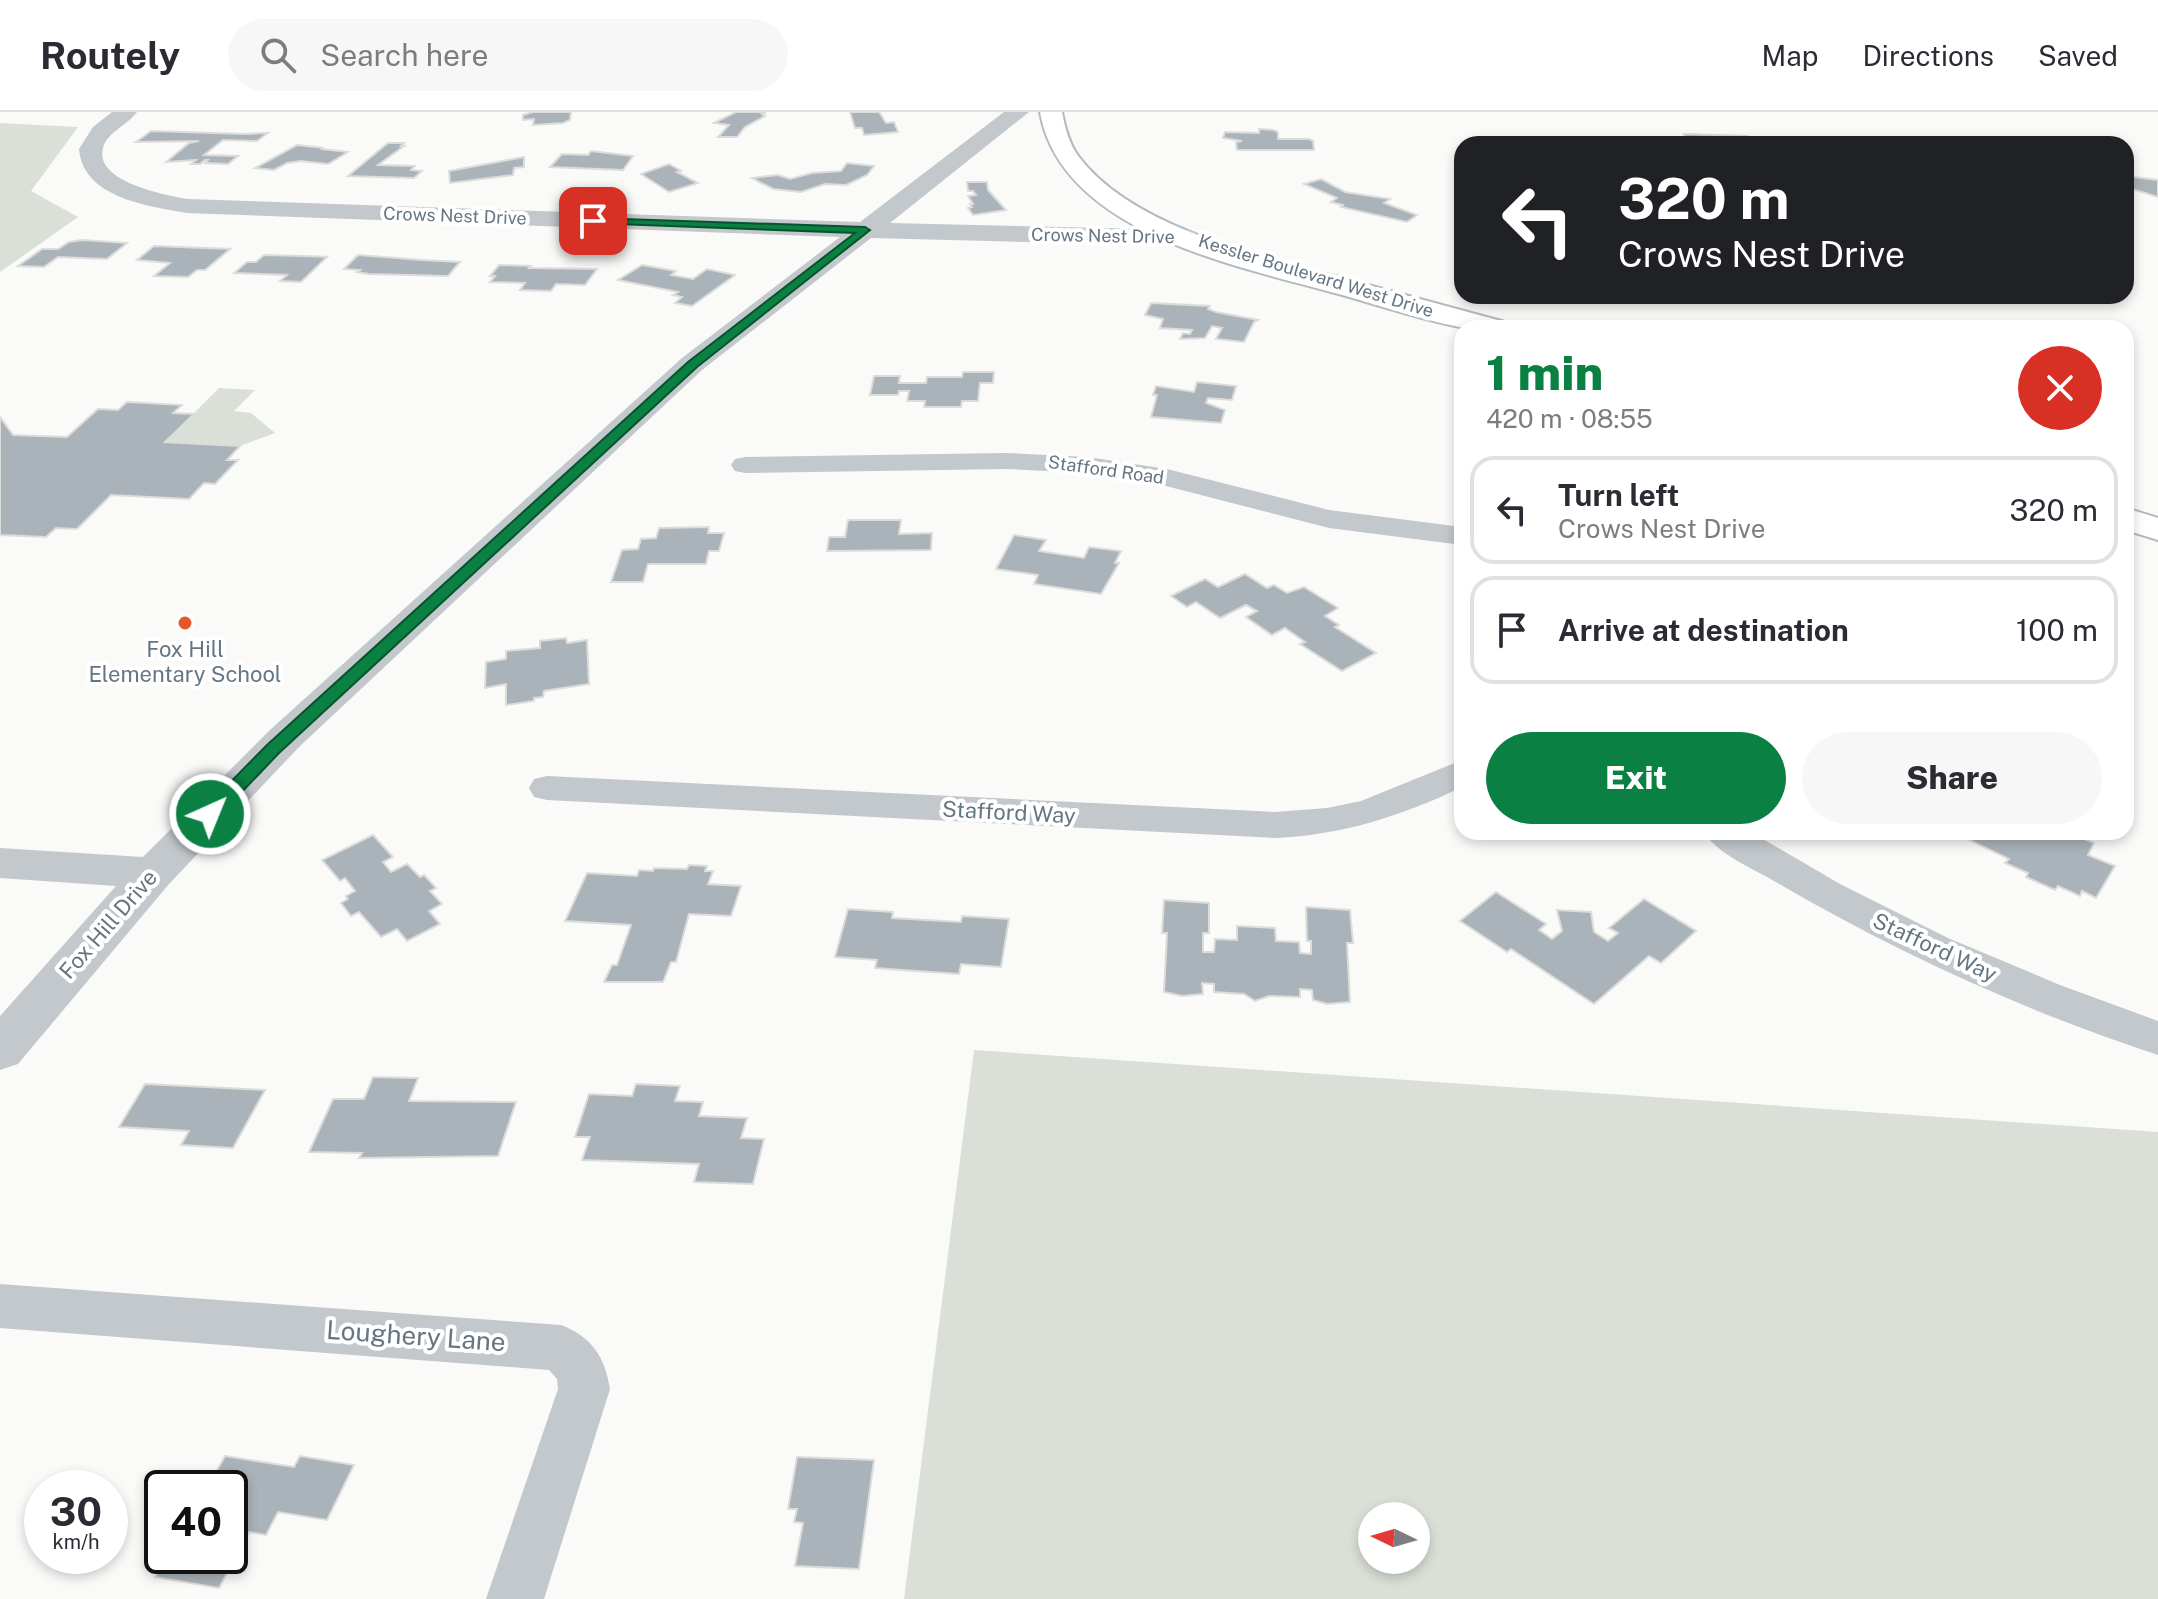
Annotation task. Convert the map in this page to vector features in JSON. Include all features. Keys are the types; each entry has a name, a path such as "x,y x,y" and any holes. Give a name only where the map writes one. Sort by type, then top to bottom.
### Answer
{"main road":[{"name":"Kessler Boulevard West Drive","path":"1051,112 1057,140 1079,172 1128,209 1189,238 1273,268 1465,320"},
{"path":"2134,521 2158,530"}],"street":[{"name":"Crows Nest Drive","path":"126,112 95,139 90,158 93,169 116,188 173,204 865,230 1189,238"},
{"name":"Fox Hill Drive","path":"0,1050 153,873 269,753 692,364 1018,112"},
{"name":"Stafford Road","path":"745,465 1006,461 1088,465 1167,478 1329,519 1454,535"},
{"name":"Stafford Way","path":"547,788 1275,825 1322,823 1379,810 1454,776"},
{"name":"Stafford Way","path":"1736,840 1815,888 1901,933 2030,990 2158,1038"},
{"path":"0,863 153,873"},
{"name":"Loughery Lane","path":"0,1306 561,1348 581,1368 584,1389 515,1599"}],"shaded area":[{"path":"0,123 78,127 31,191 78,217 0,272"},
{"path":"219,388 255,390 234,411 251,413 275,433 240,446 165,442"},
{"path":"974,1050 2158,1132 2158,1599 904,1599"}],"building":[{"path":"571,112 570,120 563,123 533,125 534,119 523,120 523,115"},
{"path":"736,112 766,112 737,137 718,137 729,125 714,123"},
{"path":"850,112 879,112 886,123 894,122 898,132 864,135 862,128 855,128"},
{"path":"1259,129 1278,132 1278,139 1309,139 1313,141 1314,150 1237,150 1236,142 1242,141 1223,138 1225,132 1259,133"},
{"path":"151,131 268,133 257,141 223,140 204,155 238,156 228,164 205,163 208,160 205,160 200,164 191,164 196,160 166,162 189,143 199,141 136,142"},
{"path":"1684,134 1748,136 1684,136"},
{"path":"388,143 404,143 401,146 404,146 378,165 415,166 411,170 422,171 414,178 348,176"},
{"path":"297,145 348,152 328,164 301,161 287,163 274,170 255,168"},
{"path":"591,151 633,156 623,170 550,167 562,154 588,155"},
{"path":"524,157 524,167 514,168 513,175 450,183 449,171"},
{"path":"847,163 874,166 867,175 846,185 825,184 801,192 773,189 752,178 778,175 790,179 812,173 841,171"},
{"path":"669,164 698,183 669,192 641,174"},
{"path":"2134,177 2158,180 2158,197 2134,190"},
{"path":"1321,179 1345,192 1390,199 1384,203 1417,215 1407,222 1341,207 1343,205 1331,202 1337,198 1304,184"},
{"path":"967,182 987,182 988,190 1006,210 973,215 968,208 973,204 968,196 976,195 968,191"},
{"path":"69,242 127,243 107,259 58,257 44,267 18,266 42,249 58,249"},
{"path":"154,246 230,249 205,270 197,270 188,277 154,276 170,263 137,260"},
{"path":"264,255 327,257 301,282 280,281 287,275 234,273 247,262 256,262"},
{"path":"358,255 460,262 448,276 369,274 344,269"},
{"path":"499,265 597,269 585,285 556,284 551,291 520,290 525,283 490,282 495,276 490,276"},
{"path":"642,265 676,271 671,275 693,279 707,269 735,275 692,306 675,303 682,297 673,295 678,292 618,280"},
{"path":"1151,303 1210,306 1208,309 1216,312 1258,320 1244,342 1216,339 1222,328 1212,326 1205,338 1180,339 1183,333 1190,334 1192,330 1160,328 1163,319 1145,315"},
{"path":"963,372 994,372 993,383 980,383 978,401 962,401 961,407 924,407 925,401 907,401 909,391 899,391 898,395 870,395 874,376 900,376 899,383 926,383 927,377 962,377"},
{"path":"1197,382 1236,386 1232,400 1208,398 1206,403 1225,410 1221,423 1151,417 1157,395 1153,395 1156,386 1194,392"},
{"path":"127,402 182,405 173,413 194,414 165,442 240,446 227,460 238,460 215,484 204,483 189,499 111,495 77,529 56,528 46,537 0,535 0,417 13,435 67,437 98,409 118,410"},
{"path":"848,520 901,520 899,534 932,533 931,550 827,551 829,537 845,537"},
{"path":"709,527 708,533 724,533 719,551 709,551 706,564 648,564 643,582 611,582 622,550 638,549 641,539 656,538 659,528"},
{"path":"1014,535 1046,540 1039,551 1084,558 1089,547 1121,551 1115,563 1119,563 1101,594 1034,584 1038,575 996,569"},
{"path":"1245,574 1267,588 1274,585 1287,593 1304,587 1338,608 1325,616 1339,625 1335,627 1376,653 1342,671 1300,644 1305,642 1285,628 1272,635 1246,617 1257,611 1246,605 1220,618 1196,602 1187,607 1171,596 1205,579 1218,587"},
{"path":"566,638 567,643 587,640 589,684 544,691 543,697 534,698 534,701 506,705 506,684 485,688 486,662 506,659 506,651 540,648 540,641"},
{"path":"373,835 393,857 383,862 391,872 407,864 436,888 430,891 442,904 429,911 440,924 407,941 397,929 381,937 359,912 351,916 341,903 355,891 345,878 340,881 322,860"},
{"path":"1970,840 2087,840 2094,843 2088,855 2115,866 2096,898 2082,891 2080,896 2058,886 2055,890 2026,877 2028,873 2005,863 2009,859"},
{"path":"689,865 707,866 705,871 713,871 708,884 741,886 731,916 689,914 676,962 671,962 663,982 604,982 612,965 617,965 631,925 565,921 587,873 637,876 639,870 687,869"},
{"path":"1496,892 1546,924 1539,930 1552,939 1562,931 1557,910 1591,912 1594,932 1608,941 1618,933 1609,928 1644,899 1696,931 1661,963 1649,956 1594,1004 1511,949 1507,952 1460,921"},
{"path":"1164,900 1209,903 1209,933 1203,933 1203,952 1214,952 1215,939 1237,940 1237,926 1275,928 1276,941 1299,942 1300,953 1311,954 1311,941 1307,941 1306,907 1350,910 1353,943 1347,943 1350,1002 1327,1004 1313,1000 1312,990 1300,989 1300,997 1269,996 1255,1001 1244,994 1214,992 1214,984 1202,983 1203,994 1182,996 1164,992 1167,933 1162,933"},
{"path":"848,909 893,912 892,918 961,922 962,916 1009,919 1001,967 961,964 959,974 875,968 877,960 835,957"},
{"path":"373,1077 418,1078 409,1101 516,1102 498,1156 359,1158 362,1153 309,1152 333,1099 364,1099"},
{"path":"145,1084 265,1090 233,1148 181,1145 189,1131 119,1127"},
{"path":"636,1084 680,1086 675,1101 703,1102 699,1116 747,1118 741,1138 764,1139 753,1184 694,1182 699,1164 582,1160 590,1137 575,1137 589,1094 632,1096"},
{"path":"225,1456 294,1467 300,1456 354,1465 327,1520 278,1512 266,1535 248,1534 248,1470 217,1470"},
{"path":"797,1457 874,1460 859,1569 795,1566 803,1523 794,1522 797,1509 788,1509"},
{"path":"157,1574 226,1574 219,1588 155,1577"}],"place":[{"name":"Fox Hill Elementary School","path":"185,623"}],"route":[{"path":"210,814 261,760 692,364 865,230 593,221"}]}
